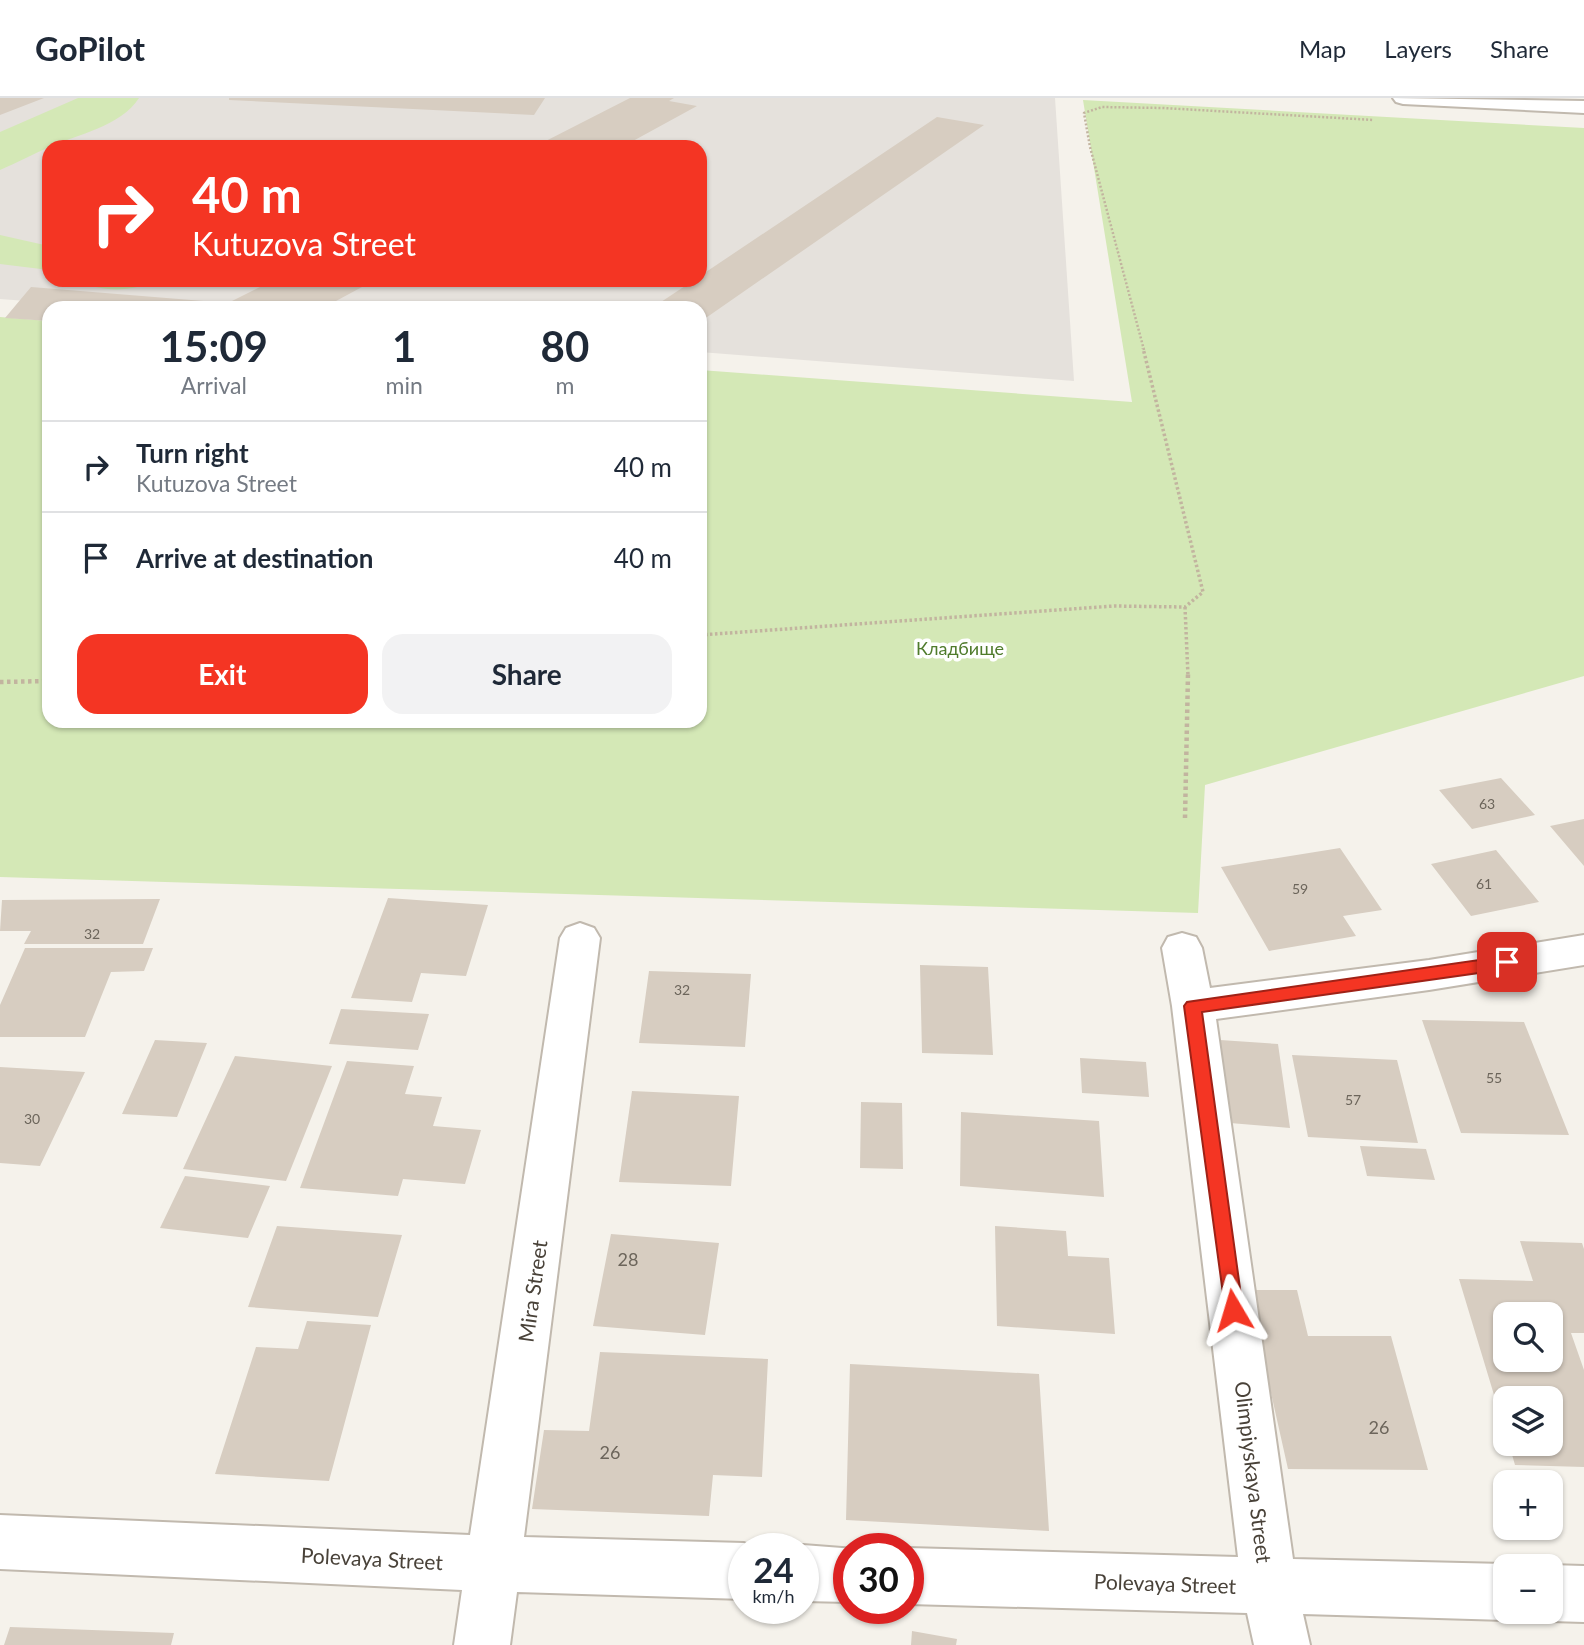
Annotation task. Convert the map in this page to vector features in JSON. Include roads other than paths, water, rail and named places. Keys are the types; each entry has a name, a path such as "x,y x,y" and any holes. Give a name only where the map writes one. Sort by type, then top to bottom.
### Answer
{"street":[{"path":"1403,98 1584,107"},
{"name":"Mira Street","path":"482,1645 580,938"},
{"name":"Olimpiyskaya Street","path":"1182,948 1193,1006 1269,1586 1282,1645"},
{"path":"1193,1006 1429,975 1584,950"},
{"name":"Polevaya Street","path":"0,1542 495,1564 728,1571"},
{"name":"Polevaya Street","path":"924,1576 1493,1592"},
{"path":"1563,1593 1584,1594"}],"park label":[{"name":"Кладбище","path":"960,648"}]}
